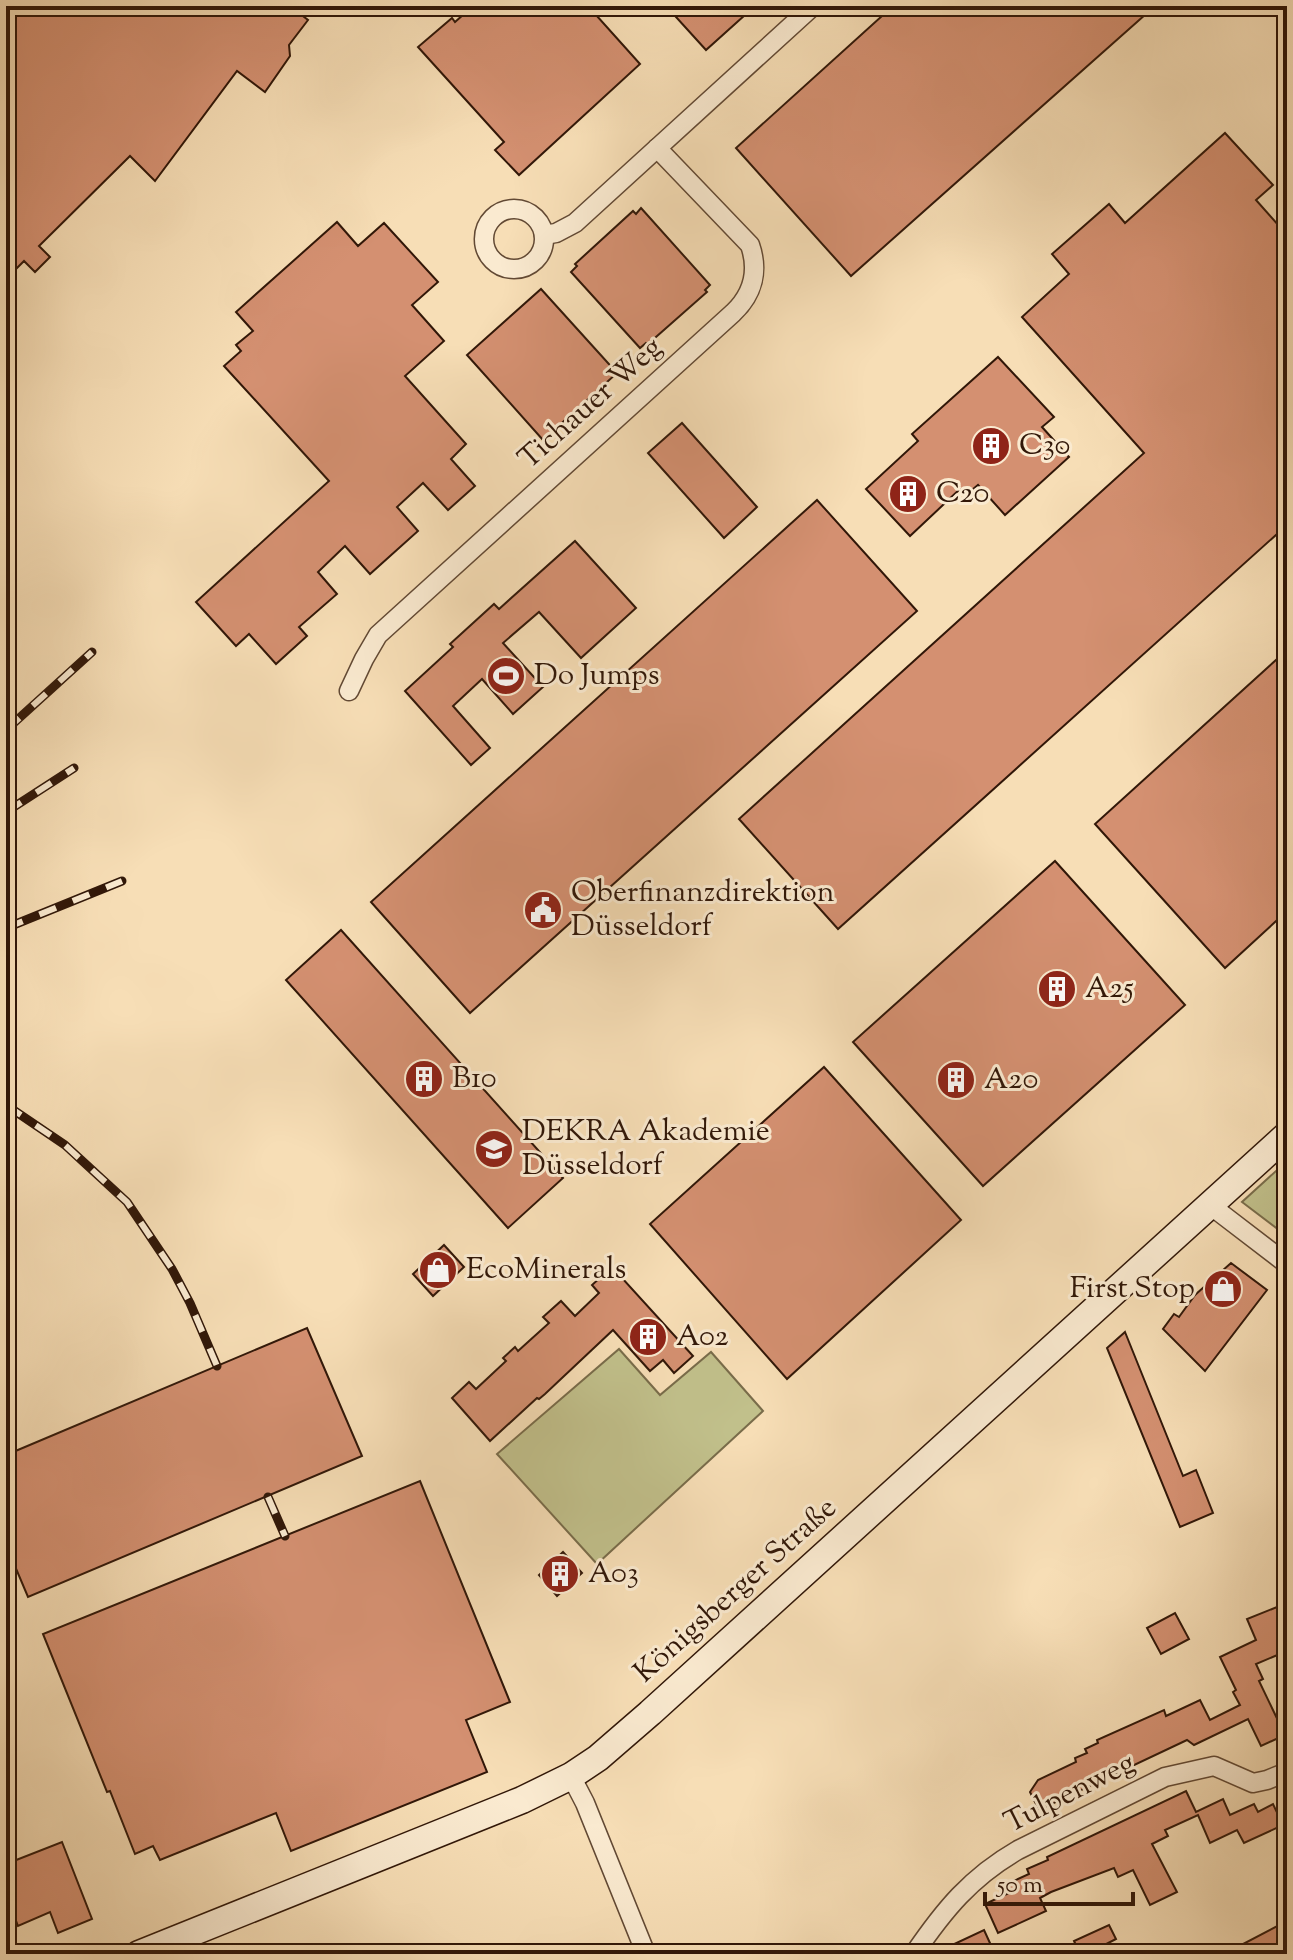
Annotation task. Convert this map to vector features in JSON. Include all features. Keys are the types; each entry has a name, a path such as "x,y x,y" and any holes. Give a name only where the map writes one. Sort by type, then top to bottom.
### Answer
{"main road":[{"name":"Königsberger Straße","path":"139,1954 480,1818 571,1776 616,1743 1287,1135"}],"street":[{"path":"544,235 556,233 575,223 813,6"},
{"name":"Tichauer Weg","path":"349,691 378,635 742,305 751,291 754,259 750,245 657,148"},
{"path":"1210,1205 1287,1264"},
{"name":"Tulpenweg","path":"914,1954 958,1897 995,1863 1165,1777 1214,1766 1253,1783 1287,1772"},
{"path":"571,1776 585,1803 646,1954"}],"shaded area":[{"path":"1287,1161 1287,1236 1242,1202"},
{"path":"619,1349 660,1395 711,1352 763,1411 597,1564 497,1454"}],"building":[{"path":"6,6 290,6 308,20 289,45 290,56 265,92 237,71 155,181 130,156 39,246 50,257 35,272 24,261 6,279"},
{"path":"473,6 588,6 640,64 519,175 495,150 504,142 418,47 452,18 455,22"},
{"path":"666,6 755,6 706,50"},
{"path":"893,6 1155,6 851,276 736,148"},
{"path":"1225,133 1273,185 1256,200 1287,235 1287,525 838,929 739,819 1144,453 1022,317 1069,274 1052,254 1109,204 1125,223"},
{"path":"641,208 710,285 705,290 707,292 640,348 571,272 577,266 575,264 633,211 636,214"},
{"path":"337,222 358,246 384,223 438,282 412,305 444,341 405,376 466,444 451,459 475,486 448,510 423,483 397,507 418,531 370,574 345,546 318,572 337,594 299,627 307,636 276,664 249,634 236,646 196,602 329,481 224,366 241,351 236,345 253,331 236,312"},
{"path":"541,289 617,373 543,440 467,355"},
{"name":"C30","path":"998,357 1054,417 1042,427 1069,457 1005,515 978,485 966,495 960,489 910,536 866,489 918,441 912,434"},
{"path":"682,423 757,507 724,538 648,453"},
{"path":"817,500 917,611 470,1013 371,902"},
{"path":"575,541 636,608 581,658 539,612 503,643 543,687 513,714 482,679 453,706 490,748 471,765 405,691 494,604 499,609"},
{"path":"1287,650 1287,911 1225,968 1095,824"},
{"name":"A25","path":"1055,861 1185,1005 983,1186 853,1042"},
{"name":"B10","path":"341,930 563,1178 508,1228 286,980"},
{"path":"824,1067 961,1220 787,1379 650,1224"},
{"name":"EcoMinerals","path":"444,1245 464,1267 433,1296 413,1274"},
{"path":"1231,1263 1267,1290 1205,1371 1163,1329 1174,1314 1179,1317 1195,1295"},
{"path":"612,1267 693,1356 674,1373 663,1360 650,1371 613,1330 490,1441 452,1398 469,1382 476,1389 506,1361 503,1358 515,1347 518,1351 549,1323 543,1317 561,1301 575,1316 599,1293 592,1285"},
{"path":"307,1328 362,1456 28,1597 6,1545 6,1455"},
{"path":"1125,1332 1183,1476 1196,1470 1213,1513 1180,1527 1107,1348"},
{"path":"420,1481 510,1702 466,1720 487,1772 291,1851 276,1813 160,1860 153,1846 135,1854 43,1634"},
{"name":"A03","path":"563,1552 582,1573 557,1596 539,1575"},
{"path":"1287,1603 1287,1651 1256,1664 1263,1679 1259,1681 1285,1735 1261,1746 1248,1719 1194,1745 1187,1740 1039,1810 1030,1792 1038,1780 1076,1762 1075,1758 1087,1753 1085,1749 1098,1743 1097,1740 1164,1710 1166,1716 1200,1700 1210,1720 1240,1705 1220,1657 1256,1640 1247,1619"},
{"path":"1175,1613 1189,1639 1161,1654 1147,1628"},
{"path":"1186,1791 1196,1812 1223,1799 1230,1815 1254,1804 1258,1812 1273,1804 1283,1825 1244,1843 1237,1830 1210,1843 1198,1815 1165,1830 1168,1836 1152,1844 1177,1892 1150,1905 1133,1870 1118,1877 1114,1868 1040,1898 1046,1911 998,1933 985,1904 1009,1893 1005,1885 1029,1874 1027,1869 1048,1860 1047,1857"},
{"path":"62,1842 92,1919 58,1933 50,1912 18,1926 15,1918 6,1922 6,1864"},
{"path":"1287,1921 1287,1954 1224,1954"},
{"path":"1109,1925 1116,1939 1087,1954 1080,1954 1074,1941"},
{"path":"984,1930 995,1954 933,1954"}],"railway":[{"path":"6,730 92,652"},
{"path":"6,812 74,768"},
{"path":"6,928 122,881"},
{"path":"6,1105 65,1145 127,1202 172,1269 217,1366"},
{"path":"268,1497 285,1536"}],"place":[{"name":"C30","path":"991,446"},
{"name":"C20","path":"908,494"},
{"name":"Do Jumps","path":"506,676"},
{"name":"Oberfinanzdirektion Düsseldorf","path":"543,910"},
{"name":"A25","path":"1057,989"},
{"name":"B10","path":"424,1079"},
{"name":"A20","path":"956,1080"},
{"name":"DEKRA Akademie Düsseldorf","path":"494,1149"},
{"name":"EcoMinerals","path":"438,1270"},
{"name":"First Stop","path":"1223,1289"},
{"name":"A02","path":"648,1337"},
{"name":"A03","path":"560,1574"}]}
